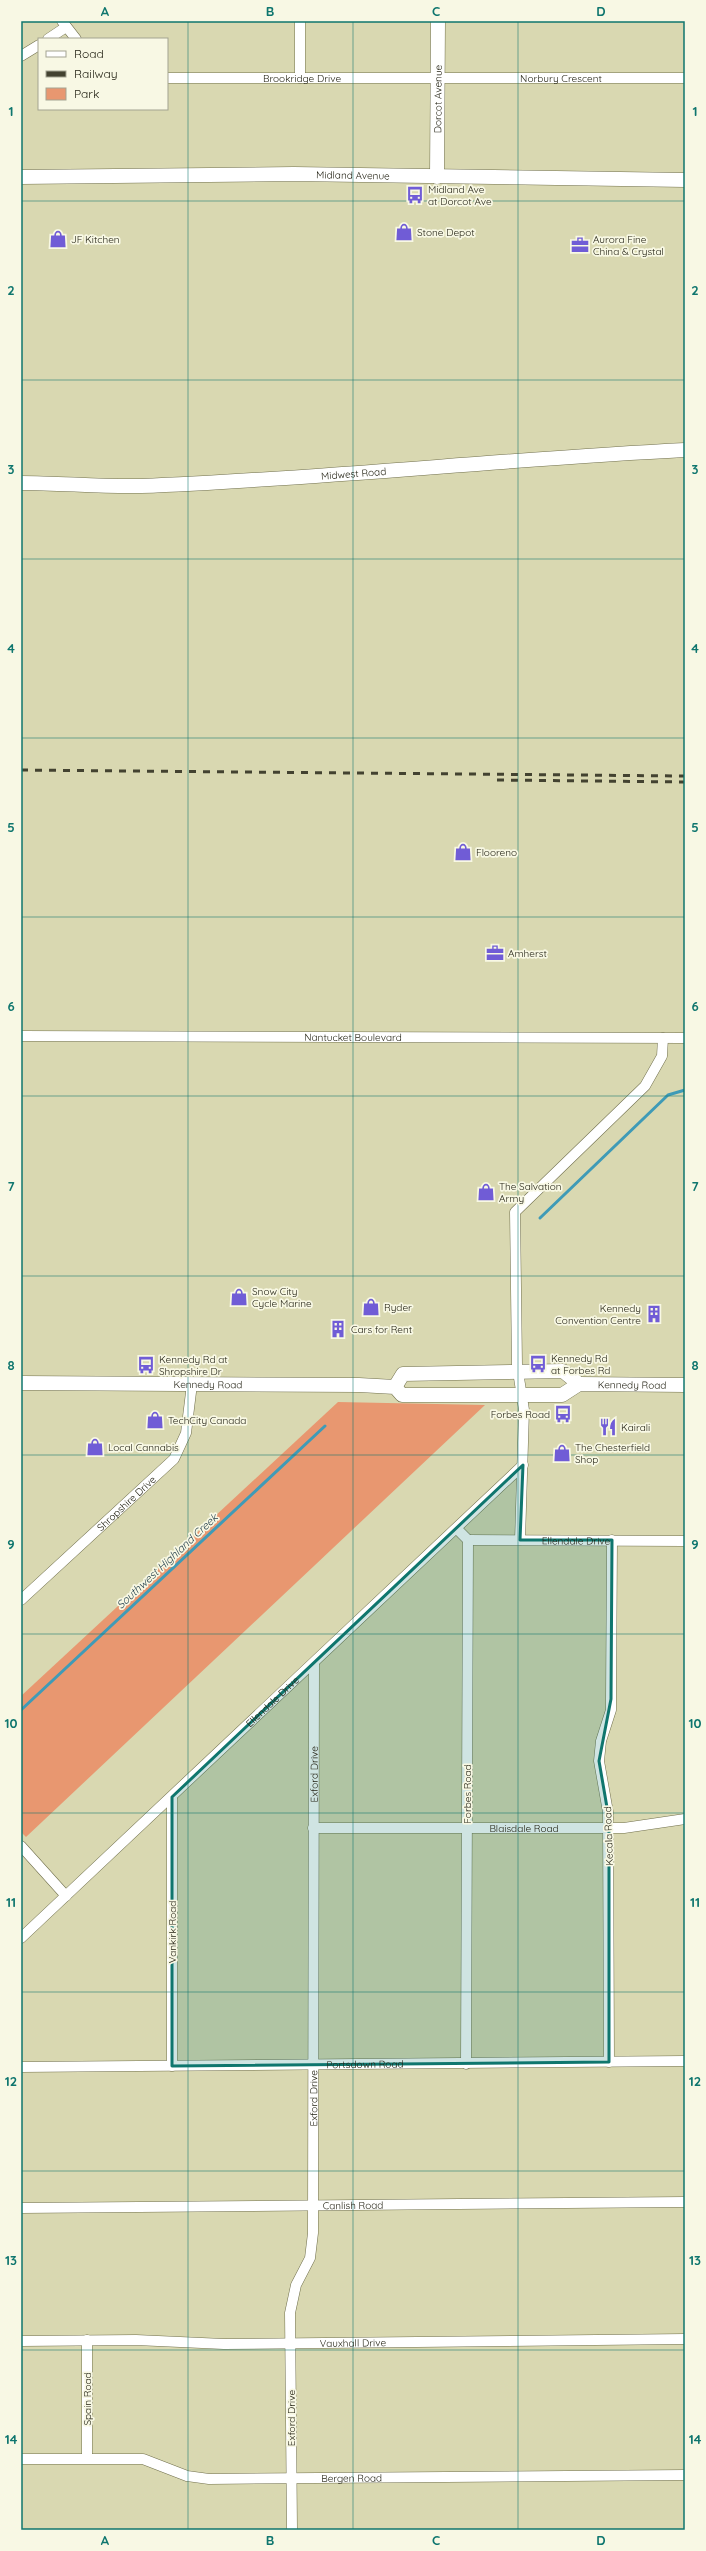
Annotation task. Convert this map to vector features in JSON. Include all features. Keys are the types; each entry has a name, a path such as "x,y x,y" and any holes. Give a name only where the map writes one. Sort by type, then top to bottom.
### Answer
{"main road":[{"name":"Dorcot Avenue","path":"437,177 436,78 438,21"},
{"name":"Midland Avenue","path":"21,177 294,174 685,180"},
{"name":"Midwest Road","path":"21,483 141,486 685,450"},
{"path":"395,1387 403,1374 563,1371 579,1384"},
{"name":"Kennedy Road","path":"21,1383 395,1387 402,1395 562,1395 579,1384 685,1385"}],"street":[{"path":"300,21 300,78"},
{"path":"49,38 64,24 75,38"},
{"path":"21,56 38,46"},
{"name":"Brookridge Drive","path":"168,78 436,78"},
{"name":"Norbury Crescent","path":"436,78 685,78"},
{"name":"Nantucket Boulevard","path":"21,1036 685,1038"},
{"path":"520,1540 523,1465 522,1395 518,1372 514,1212 645,1086 662,1056 663,1038"},
{"name":"Shropshire Drive","path":"21,1600 174,1458 186,1434 192,1384"},
{"name":"Ellendale Drive","path":"21,1938 457,1529 523,1465"},
{"path":"457,1529 468,1540"},
{"name":"Ellendale Drive","path":"468,1540 685,1540"},
{"name":"Forbes Road","path":"466,2064 468,1540"},
{"name":"Kecala Road","path":"609,2062 609,1828 608,1812 599,1761 601,1741 611,1710 612,1540"},
{"name":"Exford Drive","path":"292,2530 290,2313 293,2293 312,2249 314,1663"},
{"name":"Vankirk Road","path":"172,1797 172,2066"},
{"name":"Blaisdale Road","path":"313,1828 609,1828 650,1826 685,1819"},
{"path":"21,1846 66,1896"},
{"name":"Portsdown Road","path":"21,2067 685,2061"},
{"name":"Canlish Road","path":"21,2208 685,2202"},
{"name":"Vauxhall Drive","path":"21,2341 87,2340 290,2343 685,2339"},
{"name":"Spain Road","path":"87,2340 87,2458"},
{"name":"Bergen Road","path":"21,2459 143,2459 198,2479 685,2475"}],"highlighted area":[{"path":"523,1465 520,1540 612,1540 611,1699 599,1761 609,1819 609,2062 172,2066 172,1797"}],"green space":[{"path":"338,1402 485,1405 26,1837 21,1832 21,1696"}],"waterway":[{"name":"Southwest Highland Creek","path":"540,1218 668,1095 685,1090"},
{"name":"Southwest Highland Creek","path":"21,1710 325,1426"}],"railway":[{"path":"21,770 685,776"},
{"path":"497,780 685,782"}],"place":[{"name":"Midland Ave at Dorcot Ave","path":"415,195"},
{"name":"Stone Depot","path":"404,232"},
{"name":"JF Kitchen","path":"58,239"},
{"name":"Aurora Fine China & Crystal","path":"580,245"},
{"name":"Flooreno","path":"463,852"},
{"name":"Amherst","path":"495,953"},
{"name":"The Salvation Army","path":"486,1192"},
{"name":"Snow City Cycle Marine","path":"239,1297"},
{"name":"Ryder","path":"371,1307"},
{"name":"Kennedy Convention Centre","path":"654,1314"},
{"name":"Cars for Rent","path":"338,1329"},
{"name":"Kennedy Rd at Forbes Rd","path":"538,1364"},
{"name":"Kennedy Rd at Shropshire Dr","path":"146,1365"},
{"name":"Forbes Road","path":"563,1414"},
{"name":"TechCity Canada","path":"155,1420"},
{"name":"Kairali","path":"608,1427"},
{"name":"Local Cannabis","path":"95,1447"},
{"name":"The Chesterfield Shop","path":"562,1453"}]}
